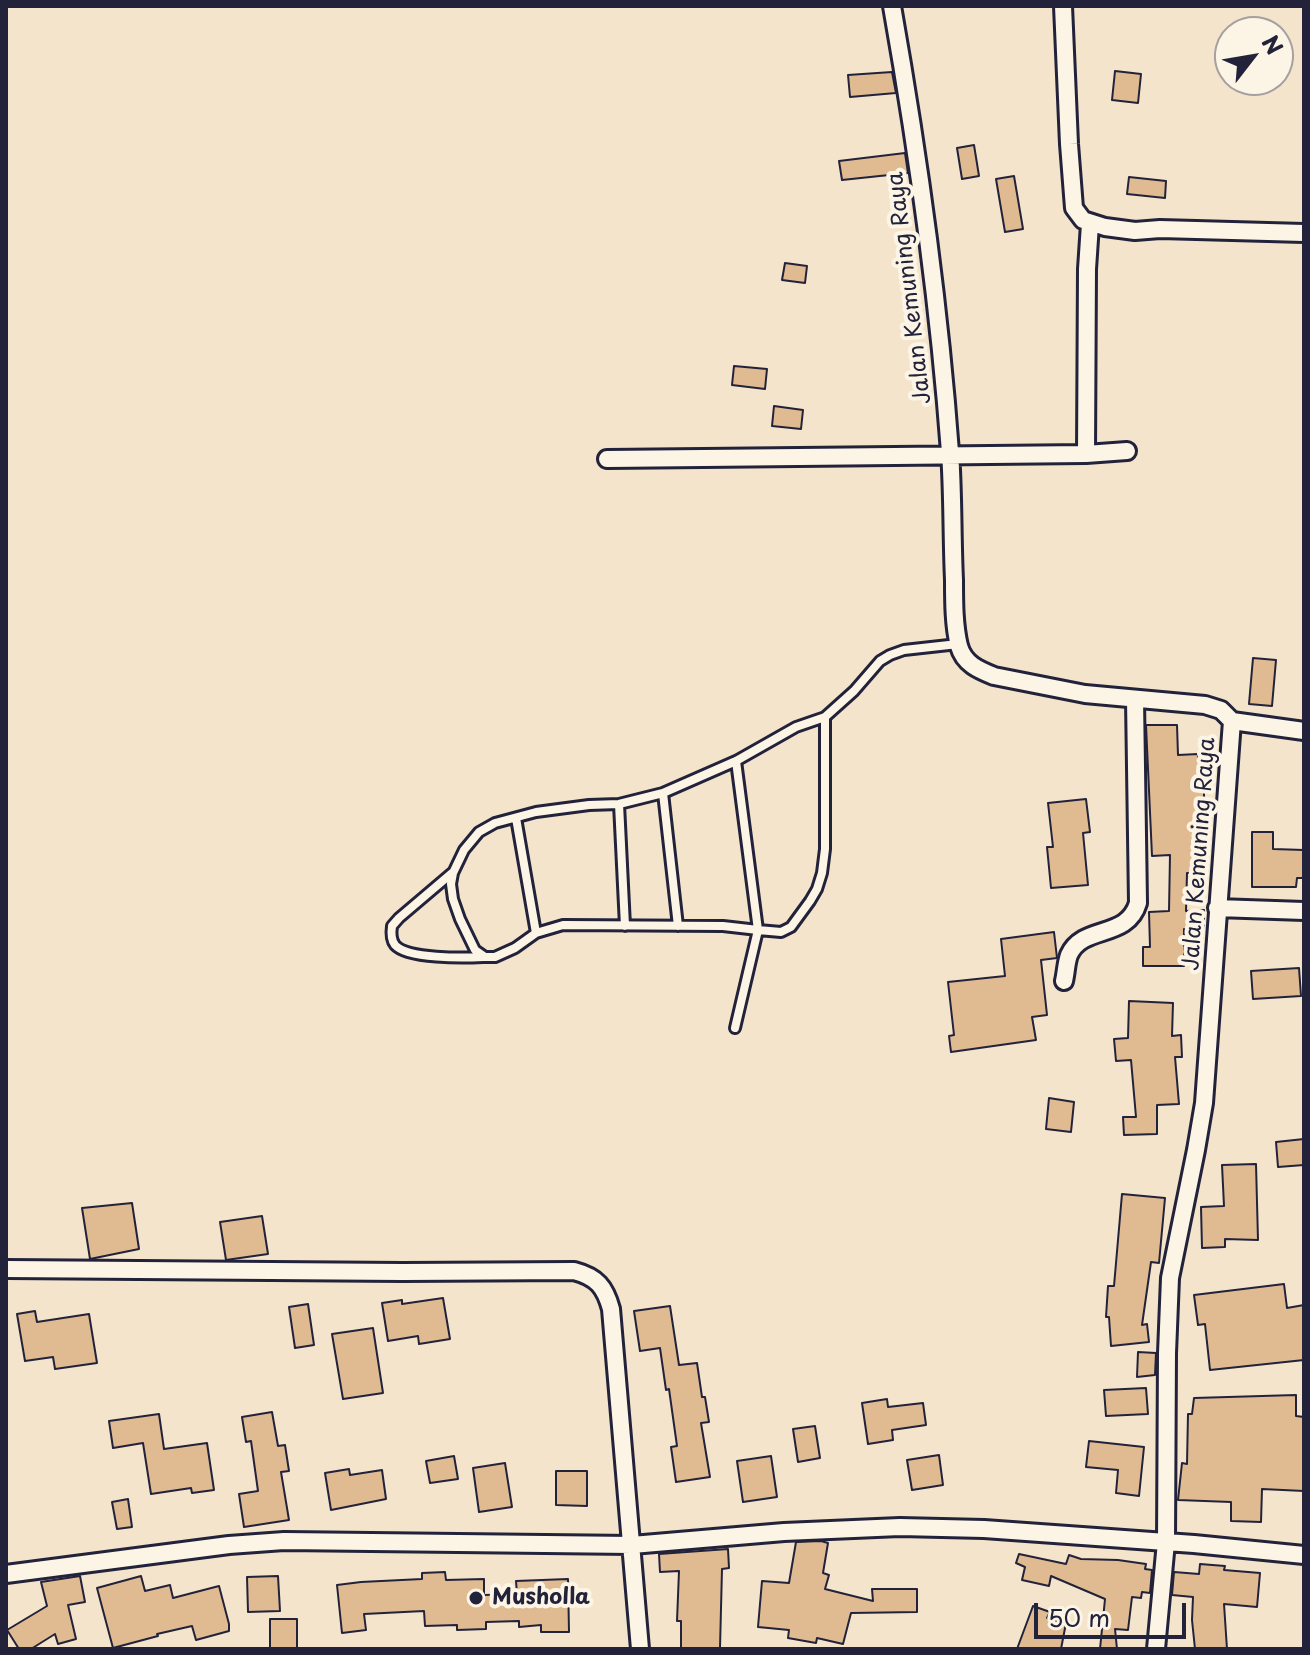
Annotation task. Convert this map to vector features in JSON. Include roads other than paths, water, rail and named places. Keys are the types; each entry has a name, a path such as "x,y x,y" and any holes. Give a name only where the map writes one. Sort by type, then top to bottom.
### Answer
{"street":[{"name":"Jalan Kemuning Raya","path":"892,6 908,97 943,371 950,455 954,616 963,656 971,665 994,676 1085,694 1205,705 1221,710 1232,721 1204,1103 1170,1278 1166,1542 1156,1649"},
{"path":"1063,6 1069,144 1074,208 1079,216 1090,224 1135,231 1304,233"},
{"path":"1086,454 1090,224"},
{"path":"607,459 1127,451"},
{"path":"1064,981 1070,955 1077,945 1087,937 1129,921 1138,903 1135,699"},
{"path":"1232,721 1304,731"},
{"path":"1217,908 1304,911"},
{"path":"6,1269 574,1271 587,1275 598,1282 607,1295 611,1309 640,1649"},
{"path":"6,1574 229,1545 284,1541 632,1545 784,1532 900,1527 984,1529 1304,1555"}],"lane":[{"path":"485,957 475,950 460,919 451,884 464,850 479,832 495,823 536,812 619,804 663,793 736,761 796,727 825,717 854,691 880,661 890,655 904,650 958,644"},
{"path":"453,873 392,926 393,942 397,948 455,959 495,957 536,933 563,925 723,926 781,932 791,927 810,901 822,873 825,849 825,717"},
{"path":"735,1028 758,930 736,761"},
{"path":"663,793 678,926"},
{"path":"619,804 625,926"},
{"path":"516,818 536,933"}],"place":[{"name":"Musholla","path":"476,1598"}]}
